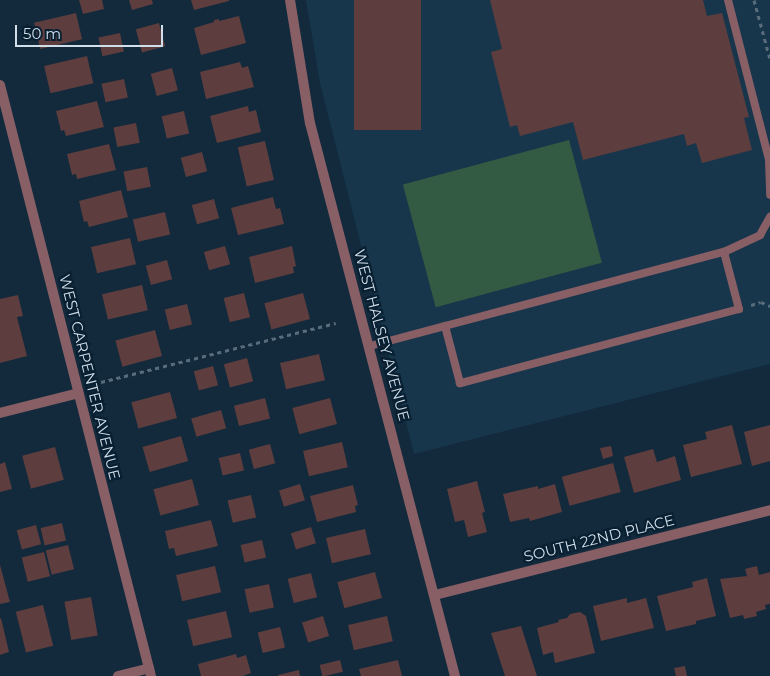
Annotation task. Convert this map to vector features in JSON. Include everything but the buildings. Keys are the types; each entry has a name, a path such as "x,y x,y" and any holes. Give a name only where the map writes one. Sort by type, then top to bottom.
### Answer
{"street":[{"name":"WEST HALSEY AVENUE","path":"290,0 310,123 455,676"},
{"name":"WEST CARPENTER AVENUE","path":"0,85 4,116 79,393 150,672"},
{"path":"0,413 79,393"},
{"name":"SOUTH 22ND PLACE","path":"435,595 770,510"},
{"path":"118,676 150,672"}],"lane":[{"path":"728,0 769,160 770,195"},
{"path":"370,346 724,252 760,235 770,217"},
{"path":"445,326 460,383 739,309 724,252"}],"path":[{"path":"754,0 770,59"},
{"path":"739,309 761,302 770,306"},
{"path":"101,382 336,323"}],"shaded area":[{"path":"306,0 770,0 770,364 414,454 320,83"}],"green space":[{"path":"569,140 602,263 436,307 403,185"}]}
